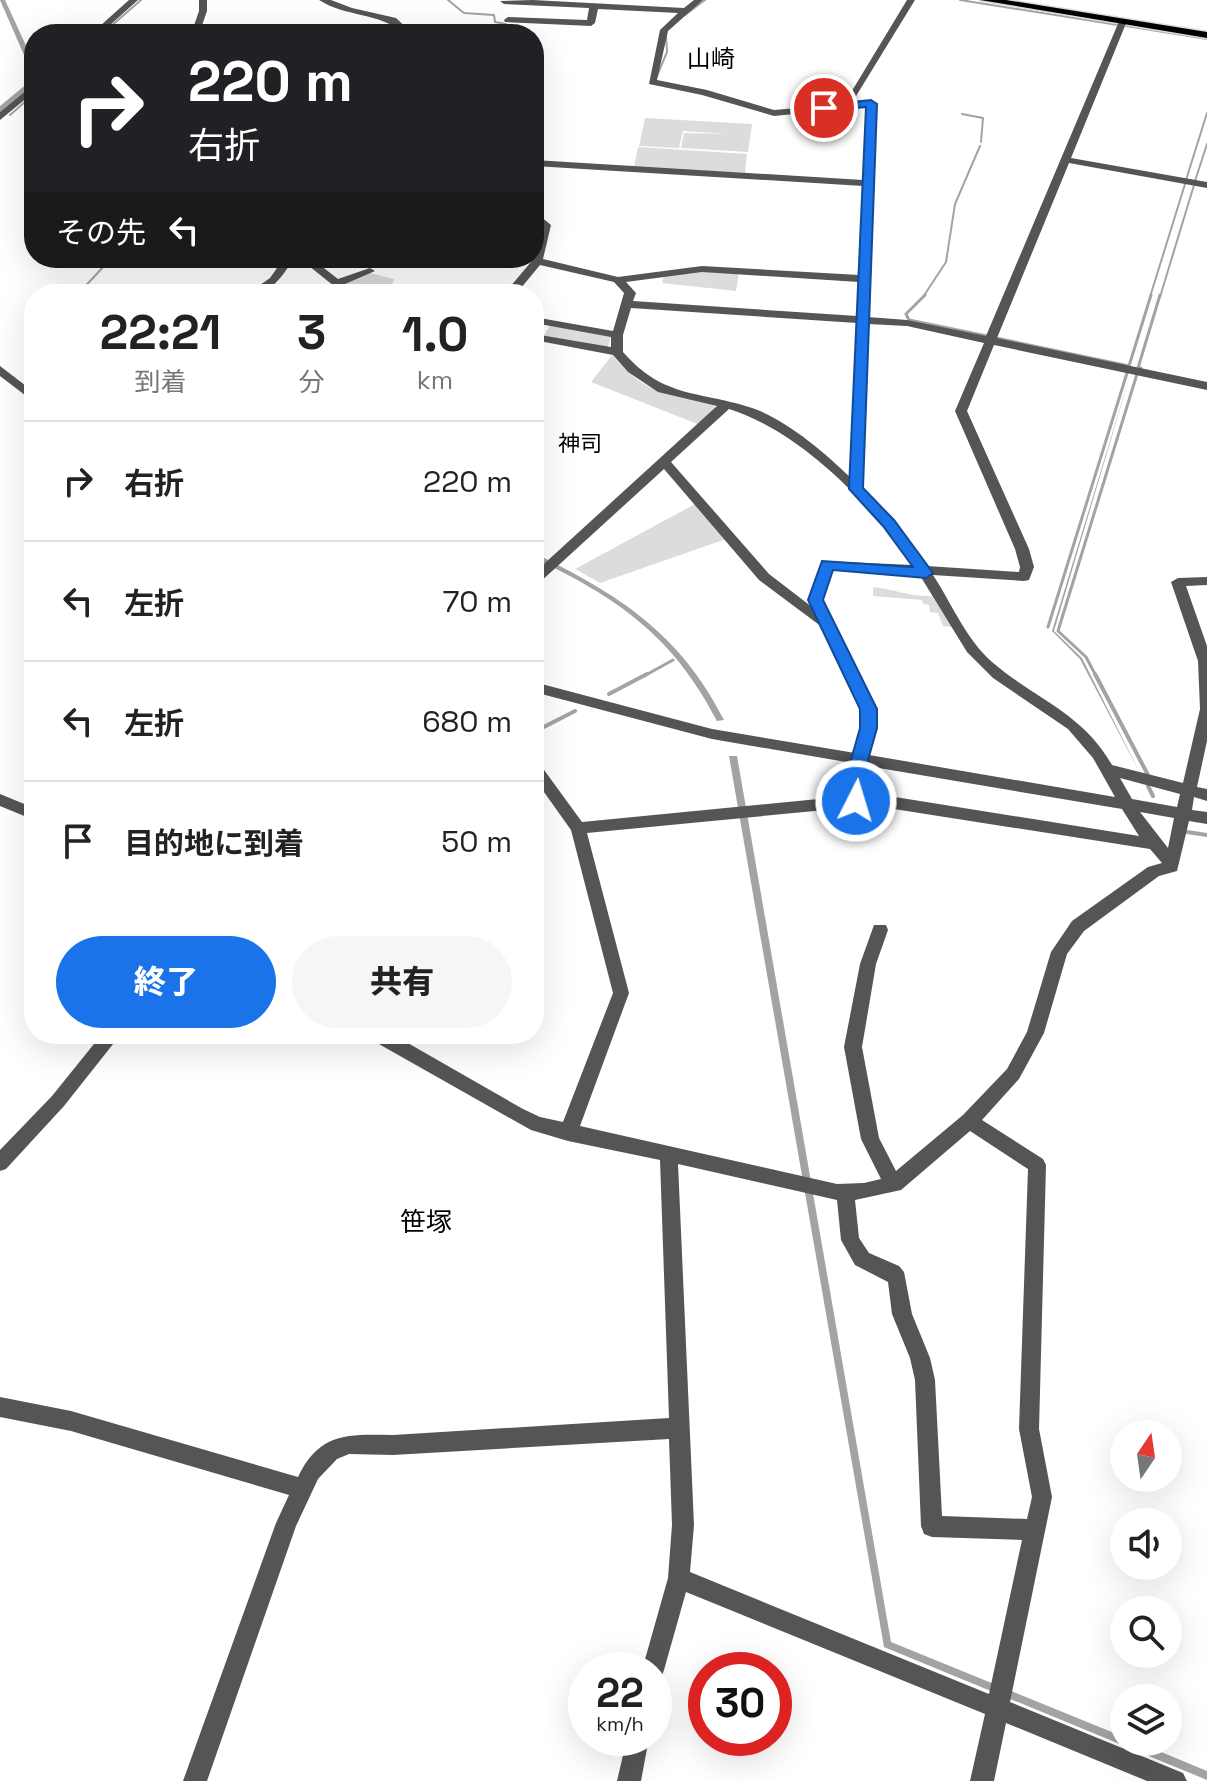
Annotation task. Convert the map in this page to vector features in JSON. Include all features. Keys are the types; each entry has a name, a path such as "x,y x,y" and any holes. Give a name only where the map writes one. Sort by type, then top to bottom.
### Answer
{"main road":[{"path":"985,0 1207,35"}],"street":[{"path":"115,0 121,11"},
{"path":"106,24 134,0"},
{"path":"198,24 203,0"},
{"path":"326,0 398,24"},
{"path":"510,24 504,0 686,11"},
{"path":"699,0 664,30 652,82 704,92 774,113 871,104 856,489"},
{"path":"849,105 848,101 911,0"},
{"path":"354,11 371,4"},
{"path":"508,20 591,23 594,6"},
{"path":"578,828 856,801 860,760 869,728 869,709 815,600 827,564 926,573 1024,577 1027,567 1022,549 961,411 1123,21"},
{"path":"0,117 24,96"},
{"path":"1066,160 1207,185"},
{"path":"544,164 869,183"},
{"path":"544,263 618,280 693,269 863,279"},
{"path":"268,284 282,268"},
{"path":"321,268 336,283 370,271"},
{"path":"617,352 617,335 630,293 618,280"},
{"path":"628,304 907,323 1207,386"},
{"path":"544,322 617,335"},
{"path":"544,339 617,352 643,382 771,421 824,460 888,523 926,573 972,650 1004,680 1057,711 1086,738 1108,769 1127,806 1172,863"},
{"path":"0,370 24,390"},
{"path":"544,571 725,406"},
{"path":"665,462 764,577 825,625"},
{"path":"411,1044 497,1106 537,1124 568,1133 845,1192 894,1184 969,1121 1013,1074 1035,1033 1059,952 1078,926 1154,871 1171,867 1207,709 1205,661 1178,582 1207,581"},
{"path":"1190,618 1207,619"},
{"path":"544,690 661,723 1207,818"},
{"path":"1108,769 1207,795"},
{"path":"544,781 578,828 621,993 568,1133"},
{"path":"857,797 1154,844"},
{"path":"0,800 24,810"},
{"path":"880,930 868,964 853,1047 870,1139 894,1184"},
{"path":"0,1163 58,1101 104,1044"},
{"path":"969,1121 1037,1165 1029,1423 1042,1497 982,1781"},
{"path":"658,1652 679,1578 683,1525 669,1155"},
{"path":"845,1192 850,1240 862,1259 892,1272 897,1278 902,1314 920,1358 925,1380 932,1526 1035,1530"},
{"path":"0,1407 71,1421 301,1488"},
{"path":"195,1781 301,1488 330,1451 349,1444 393,1445 678,1428"},
{"path":"679,1578 1175,1781"},
{"path":"629,1781 634,1756"}],"shaded area":[{"path":"645,118 752,124 748,152 681,148 684,133 727,134 683,131 679,148 639,146"},
{"path":"638,147 747,154 745,173 634,167"},
{"path":"692,270 739,273 736,291 662,283 664,275"},
{"path":"370,273 394,279 392,284 342,282"},
{"path":"550,325 611,336 608,347 544,336"},
{"path":"612,355 649,387 715,406 715,411 700,425 591,382"},
{"path":"1131,372 1054,631 1082,658 1141,775 1080,659 1052,631"},
{"path":"695,504 726,539 600,583 575,569"},
{"path":"544,558 593,584 644,619 688,663 724,720 717,721 682,665 662,643 617,605 544,563"},
{"path":"873,587 932,596 952,627 943,626 938,613 930,612 929,605 923,604 922,600 873,596"},
{"path":"729,756 737,756 891,1642 1110,1731 1110,1740 884,1647"},
{"path":"1149,1756 1171,1756 1207,1771 1207,1780"}],"waterway":[{"path":"2,0 24,49"},
{"path":"113,24 141,0"},
{"path":"448,0 464,13 494,15 495,22 506,24"},
{"path":"685,15 705,0"},
{"path":"960,0 1118,25"},
{"path":"1126,26 1207,39"},
{"path":"657,76 667,52 666,35"},
{"path":"0,110 24,89"},
{"path":"10,115 24,103"},
{"path":"1186,180 1207,113"},
{"path":"962,114 983,118 981,142"},
{"path":"1195,181 1207,144"},
{"path":"923,297 946,262 955,204 980,146"},
{"path":"1150,297 1185,184"},
{"path":"1160,297 1194,185"},
{"path":"87,284 102,268"},
{"path":"996,338 1129,366 1151,295"},
{"path":"1141,368 1138,368 1160,295"},
{"path":"923,297 906,314 909,320 987,336"},
{"path":"1048,627 1127,373"},
{"path":"1096,676 1086,657 1058,631 1137,374"},
{"path":"644,676 673,660"},
{"path":"609,694 647,674"},
{"path":"1095,674 1148,775"},
{"path":"544,727 575,711"},
{"path":"1148,786 1153,796"},
{"path":"1187,832 1207,835"}],"district":[{"name":"山崎","path":"711,58"},
{"name":"神司","path":"580,443"},
{"name":"笹塚","path":"426,1222"}],"route":[{"path":"824,108 871,104 856,489 888,523 926,573 827,564 815,600 869,709 869,728 860,760 856,801"}]}
